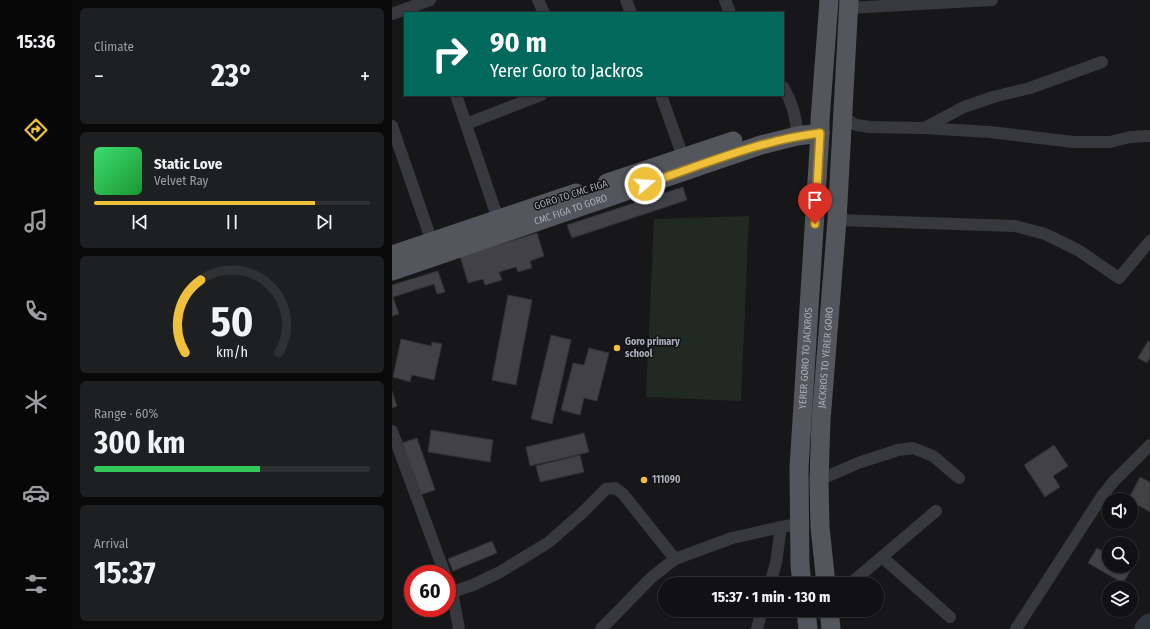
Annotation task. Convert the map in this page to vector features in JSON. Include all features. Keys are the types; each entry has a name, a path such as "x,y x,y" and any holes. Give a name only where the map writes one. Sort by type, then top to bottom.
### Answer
{"main road":[{"name":"YERER GORO TO JACKROS","path":"801,577 799,468 829,0"},
{"name":"JACKROS TO YERER GORO","path":"825,577 820,526 819,480 822,405 837,220 847,125 849,4"},
{"name":"CMC FIGA TO GORO","path":"392,271 761,145 797,130 820,126"},
{"name":"GORO TO CMC FIGA","path":"392,255 754,134 797,130"},
{"path":"807,617 808,629"},
{"path":"830,617 831,629"}],"street":[{"path":"538,0 544,12"},
{"path":"626,0 631,12"},
{"path":"725,0 730,12"},
{"path":"849,4 992,0"},
{"path":"392,14 426,5"},
{"path":"923,128 964,106 1030,88 1102,62"},
{"path":"784,89 790,99 797,130"},
{"path":"456,96 498,219"},
{"path":"466,124 538,96"},
{"path":"661,96 683,157"},
{"path":"847,125 990,132 1073,142 1110,142 1130,137 1150,136"},
{"path":"392,126 396,152 432,242"},
{"path":"837,220 1015,226 1045,234 1078,250 1119,278 1150,241"},
{"path":"392,431 442,565"},
{"path":"1016,629 1102,496 1114,480 1150,445"},
{"path":"819,480 858,463 898,450 913,448 933,456 959,478"},
{"path":"456,591 473,585 500,572 549,542 582,513 606,489 615,488 623,494 675,559"},
{"path":"858,577 936,511"},
{"path":"601,629 652,577 675,559 732,538 799,524"},
{"path":"772,577 776,563 781,527"},
{"path":"882,557 950,617"},
{"path":"456,613 459,629"},
{"path":"757,629 760,617"}],"shaded area":[{"path":"749,216 741,401 646,397 654,219"}],"building":[{"path":"683,187 687,200 572,238 567,225"},
{"path":"537,233 544,256 530,261 532,268 518,272 516,267 499,272 502,280 485,285 483,279 468,283 460,256"},
{"path":"438,271 445,292 437,294 434,284 393,297 399,314 392,316 392,285"},
{"path":"508,295 532,300 516,385 492,380"},
{"path":"551,335 571,340 552,424 531,419"},
{"path":"401,339 431,346 432,342 442,344 434,380 412,375 410,382 393,377"},
{"path":"1148,341 1150,342 1150,358 1147,363 1138,358"},
{"path":"589,348 609,353 597,401 584,398 580,415 561,410 573,363 584,365"},
{"path":"392,391 397,406 392,408"},
{"path":"431,430 493,440 490,462 428,452"},
{"path":"584,433 589,452 530,466 526,447"},
{"path":"417,438 435,490 420,495 402,443"},
{"path":"1054,445 1068,466 1053,476 1060,487 1045,497 1024,465"},
{"path":"580,455 584,472 540,482 536,466"},
{"path":"1140,477 1150,482 1150,512 1138,505 1138,493 1132,493"},
{"path":"492,541 497,553 456,570 456,565 450,565 448,559"},
{"path":"1097,548 1102,551 1102,571 1088,563"},
{"path":"1106,573 1129,573 1124,581 1120,581"}],"waterway":[{"path":"1147,629 1150,626"}],"place":[{"name":"Goro primary school","path":"617,348"},
{"name":"111090","path":"644,480"}],"route":[{"path":"645,184 761,145 797,136 820,133 815,224"}]}
